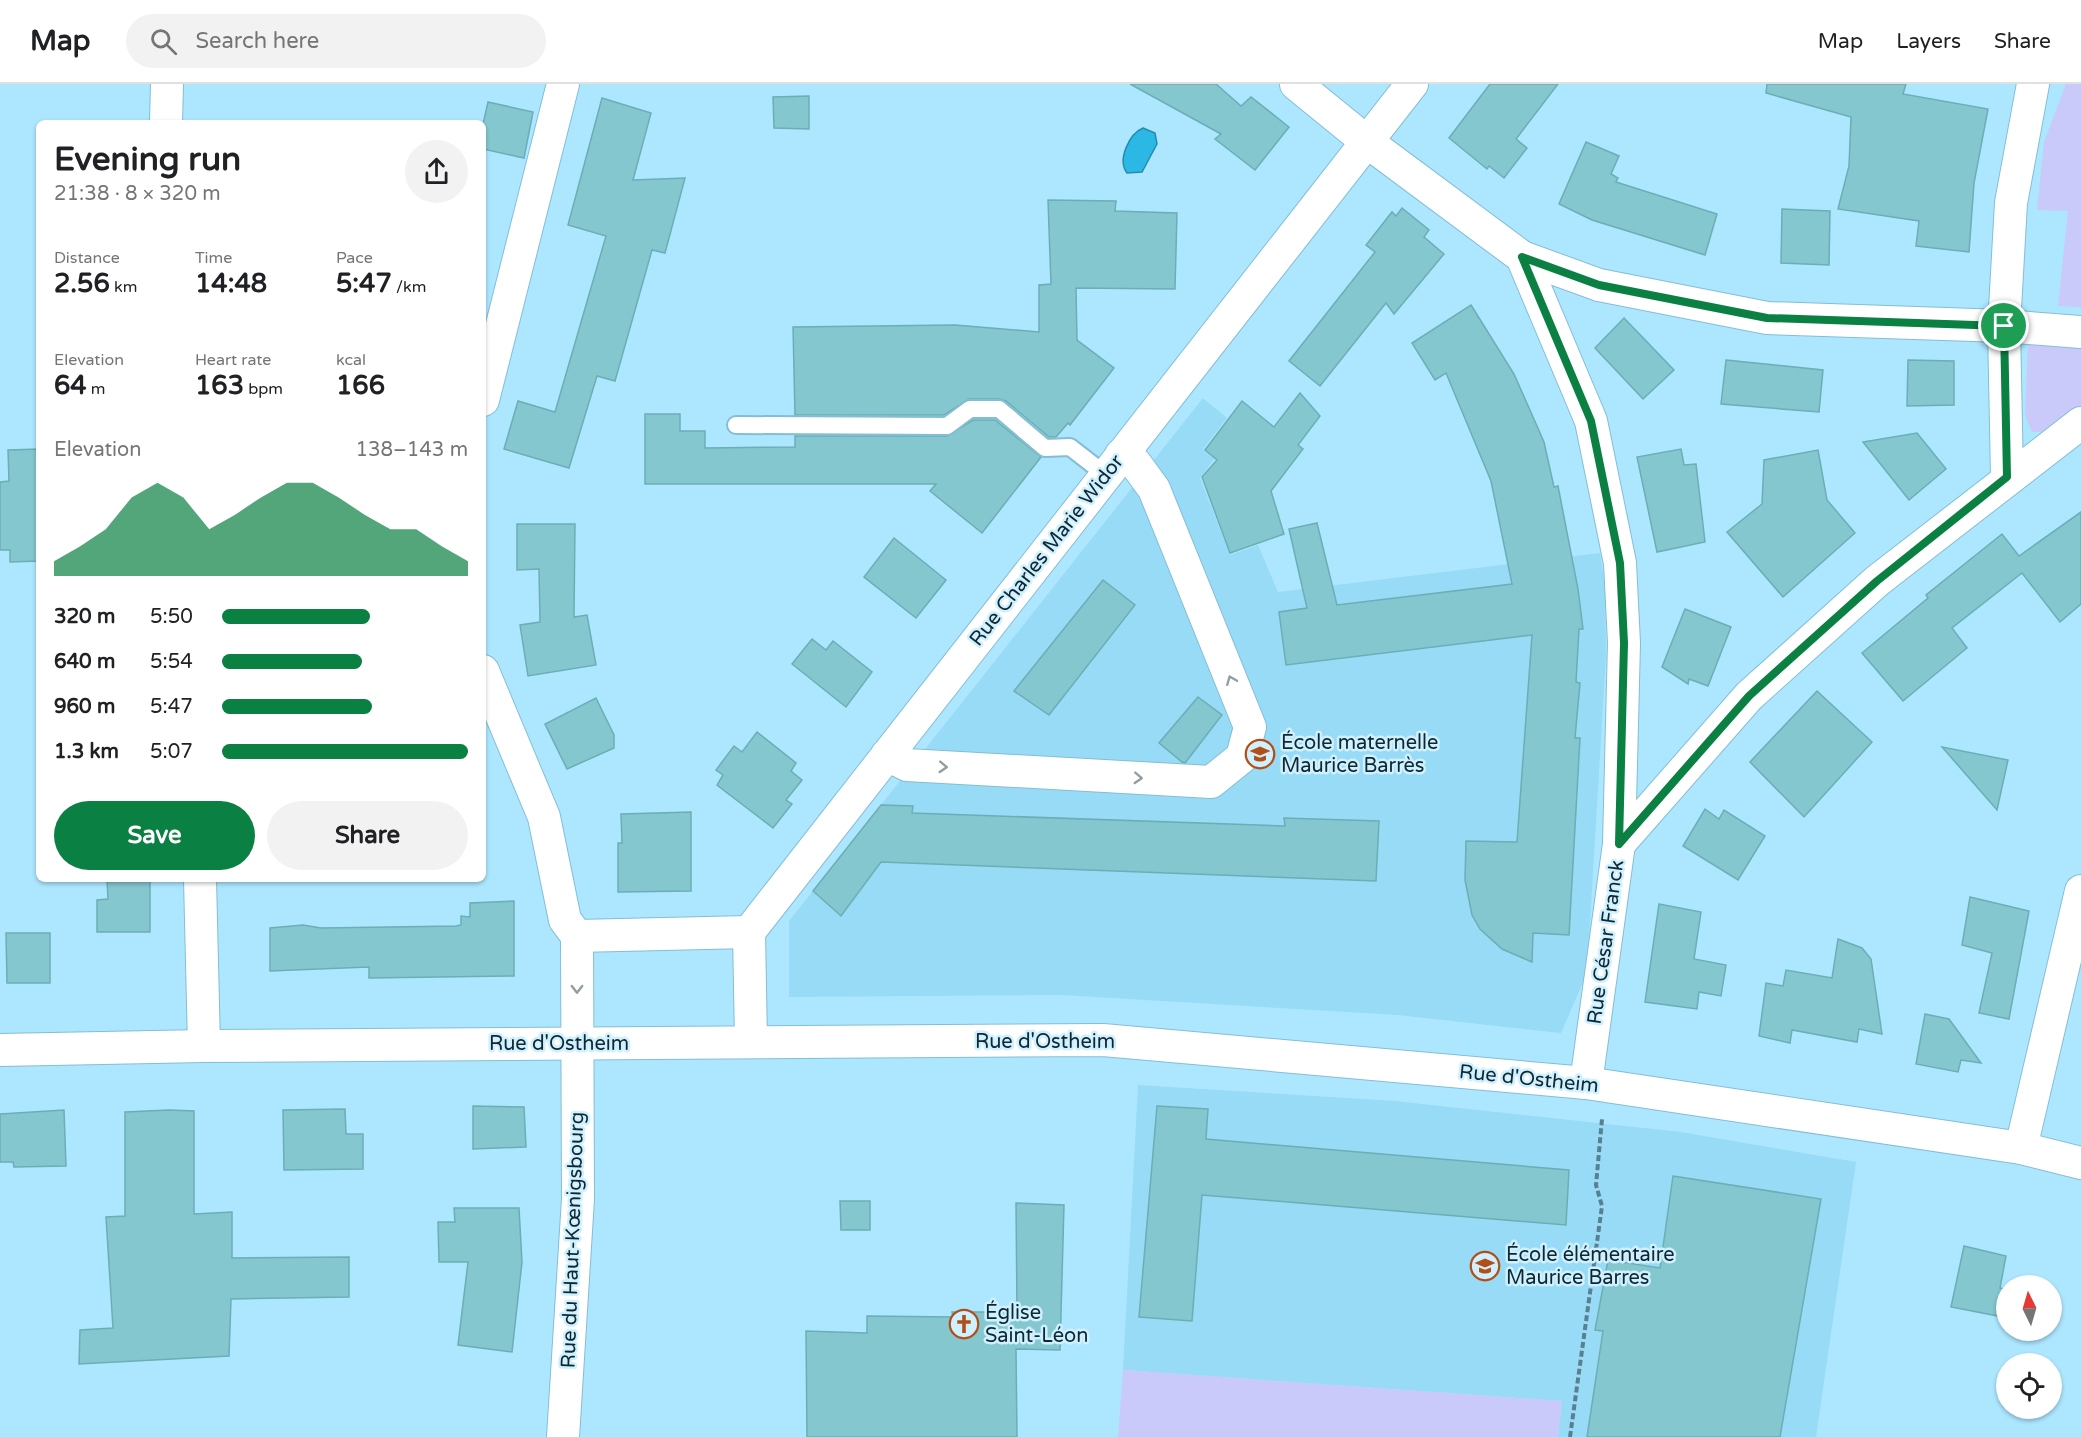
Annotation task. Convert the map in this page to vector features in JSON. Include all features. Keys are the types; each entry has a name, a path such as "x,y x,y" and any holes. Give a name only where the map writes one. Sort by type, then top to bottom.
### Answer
{"street":[{"path":"166,120 167,84"},
{"path":"486,388 563,84"},
{"path":"1296,84 1366,141 1522,257 1599,285 1767,318 2004,326 2081,332"},
{"name":"Rue Charles Marie Widor","path":"749,932 1412,84"},
{"path":"2007,477 2004,326 2011,203 2033,84"},
{"name":"Rue César Franck","path":"1522,257 1591,421 1620,563 1624,643 1619,844 1596,1084"},
{"path":"1619,844 1749,696 1877,581 2007,477 2081,423"},
{"path":"887,755 907,765 1211,782 1242,757 1250,727 1159,500 1135,462 1113,465"},
{"path":"486,678 544,817 565,920 576,936 749,932 751,1041"},
{"path":"200,882 204,1046"},
{"path":"2021,1148 2081,891"},
{"name":"Rue du Haut-Kœnigsbourg","path":"563,1437 578,1199 576,936"},
{"name":"Rue d'Ostheim","path":"0,1050 751,1041 1103,1040 1596,1084 2021,1148 2081,1163"}],"lane":[{"path":"736,425 947,426 970,409 999,409 1045,448 1070,447 1113,465"}],"path":[{"path":"1570,1437 1602,1206 1596,1185 1596,1084"}],"shaded area":[{"path":"2066,84 2081,84 2081,307 2058,306 2068,211 2037,210 2044,142"},
{"path":"1143,128 1155,133 1157,144 1142,172 1127,173 1123,161 1126,148 1133,136"},
{"path":"2028,340 2081,341 2081,406 2041,432 2032,432 2025,415"},
{"name":"École maternelle Maurice Barrès","path":"1203,398 1227,418 1203,449 1214,459 1200,478 1230,555 1258,545 1278,592 1600,553 1605,585 1606,655 1587,973 1561,1033 1398,1015 1062,995 789,997 789,921"},
{"name":"École élémentaire Maurice Barres","path":"1138,1085 1395,1101 1681,1132 1856,1162 1816,1437 1558,1437 1562,1401 1123,1370"},
{"path":"1123,1370 1562,1401 1558,1437 1118,1437"}],"building":[{"path":"1130,84 1216,84 1241,106 1251,97 1289,127 1255,170 1215,139 1221,134"},
{"path":"1490,84 1558,84 1516,139 1527,148 1504,178 1489,166 1487,169 1449,138"},
{"path":"1767,84 1906,84 1903,94 1988,109 1974,183 1969,252 1916,246 1919,221 1838,209 1849,166 1851,117 1766,93"},
{"path":"809,96 809,129 774,128 773,97"},
{"path":"602,98 651,113 633,180 685,178 665,253 652,250 615,381 597,376 569,468 504,449 518,401 555,412 606,236 568,225"},
{"path":"488,102 533,112 524,158 486,150 486,120 484,120"},
{"path":"1586,142 1619,156 1611,174 1618,178 1616,182 1717,214 1705,255 1592,220 1559,204"},
{"path":"1048,200 1116,201 1115,211 1177,213 1175,289 1076,288 1077,340 1114,368 1070,425 1068,423 1056,437 1049,437 1006,401 999,399 969,399 944,415 795,415 793,327 955,325 1039,332 1039,285 1051,284"},
{"path":"1402,208 1429,230 1424,237 1444,254 1394,314 1386,303 1320,386 1289,361 1375,252 1366,245 1392,212 1396,216"},
{"path":"1782,209 1830,211 1829,265 1781,263"},
{"path":"1471,305 1514,374 1544,442 1554,487 1558,486 1578,589 1583,629 1579,629 1576,682 1580,683 1575,738 1580,738 1569,935 1533,933 1532,962 1502,949 1480,929 1472,915 1465,880 1466,841 1517,842 1532,635 1286,665 1279,612 1307,608 1289,529 1317,523 1337,605 1512,584 1491,481 1446,373 1435,380 1412,343"},
{"path":"1624,318 1674,370 1643,399 1595,348"},
{"path":"1726,360 1823,370 1819,412 1721,404"},
{"path":"1908,360 1954,361 1954,405 1907,406"},
{"path":"1300,393 1320,416 1298,445 1303,449 1271,491 1284,534 1230,553 1202,477 1217,460 1205,450 1242,401 1274,427"},
{"path":"645,414 680,414 680,431 705,431 705,448 795,447 795,436 947,436 973,420 995,420 1041,457 982,533 930,491 936,484 645,484"},
{"path":"1917,433 1946,469 1909,500 1863,442"},
{"path":"36,449 36,561 10,562 10,550 0,550 0,482 9,481 8,450"},
{"path":"1681,449 1684,465 1696,464 1705,542 1657,552 1637,457"},
{"path":"1818,450 1827,500 1855,533 1783,597 1727,532 1762,504 1764,460"},
{"path":"2081,512 2081,604 2060,622 2022,573 1952,628 1967,648 1903,701 1862,653 1928,598 1926,595 2002,534 2019,556"},
{"path":"517,524 575,524 574,617 587,615 596,665 528,676 520,625 540,622 539,569 517,570"},
{"path":"894,538 946,580 916,618 864,577"},
{"path":"1103,580 1135,605 1049,715 1014,691"},
{"path":"1685,609 1731,627 1708,686 1689,679 1688,684 1662,667"},
{"path":"812,639 826,650 833,641 872,672 846,707 792,664"},
{"path":"1817,691 1872,742 1804,817 1750,762"},
{"path":"1198,697 1222,715 1185,763 1159,743"},
{"path":"596,698 614,735 614,748 567,769 545,724"},
{"path":"757,732 796,763 791,771 802,780 786,800 792,804 773,828 717,785 723,775 716,770 734,746 742,752"},
{"path":"1942,747 2008,760 1997,810"},
{"path":"881,805 913,806 912,813 1285,826 1284,818 1379,821 1376,881 881,862 841,916 813,891"},
{"path":"1705,809 1719,819 1724,810 1765,836 1738,880 1683,846"},
{"path":"691,812 691,891 618,892 618,843 622,843 621,814"},
{"path":"107,882 150,882 150,932 97,932 97,900 108,899"},
{"path":"1970,897 2029,911 2009,1019 1979,1013 1992,953 1962,945"},
{"path":"514,901 514,976 369,978 369,967 270,971 270,928 303,925 321,928 456,926 461,925 461,916 470,917 470,903"},
{"path":"1659,904 1701,912 1694,959 1726,965 1721,996 1699,992 1697,1009 1645,1002"},
{"path":"6,933 50,933 50,983 7,983"},
{"path":"1838,939 1862,948 1871,959 1882,1034 1859,1029 1857,1042 1792,1030 1790,1043 1759,1036 1766,983 1783,986 1786,970 1832,978"},
{"path":"1925,1014 1949,1019 1981,1063 1961,1060 1958,1072 1916,1064"},
{"path":"473,1106 524,1107 526,1147 473,1149"},
{"path":"1157,1106 1208,1109 1206,1139 1569,1170 1566,1225 1202,1195 1192,1321 1139,1317"},
{"path":"345,1109 346,1134 363,1134 363,1169 284,1170 283,1110"},
{"path":"64,1110 66,1166 14,1167 13,1162 0,1162 0,1114"},
{"path":"194,1111 194,1214 232,1212 232,1258 349,1257 349,1297 231,1299 229,1356 79,1364 80,1330 113,1328 106,1217 125,1216 125,1112"},
{"path":"1673,1176 1821,1199 1780,1437 1587,1437 1603,1331 1595,1330 1608,1260 1660,1268"},
{"path":"840,1201 870,1201 870,1230 841,1230"},
{"name":"Église Saint-Léon","path":"1016,1203 1064,1205 1060,1350 1016,1349 1017,1437 807,1437 806,1331 867,1333 867,1316 953,1317 952,1312 1017,1312"},
{"path":"454,1208 519,1208 522,1262 512,1352 458,1345 468,1262 439,1262 438,1222 455,1222"},
{"path":"1964,1246 2006,1256 2002,1275 1996,1275 1996,1316 1951,1307"}],"place":[{"name":"École maternelle Maurice Barrès","path":"1260,754"},
{"name":"École élémentaire Maurice Barres","path":"1485,1266"},
{"name":"Église Saint-Léon","path":"964,1324"}],"route":[{"path":"1522,257 1599,285 1767,318 2004,326 2007,477 1877,581 1749,696 1619,844 1624,643 1620,563 1591,421 1522,257"}]}
